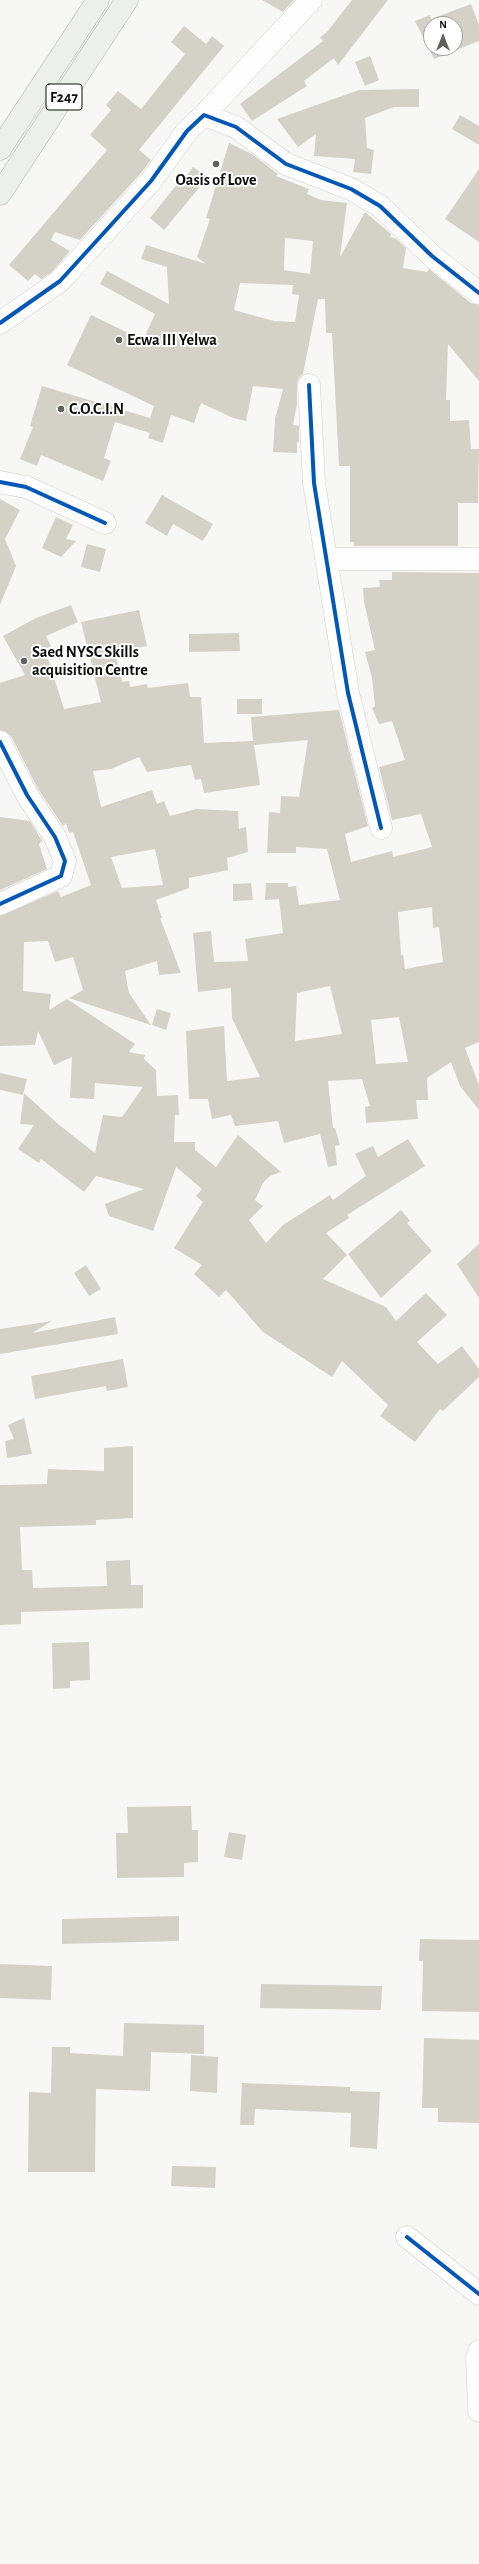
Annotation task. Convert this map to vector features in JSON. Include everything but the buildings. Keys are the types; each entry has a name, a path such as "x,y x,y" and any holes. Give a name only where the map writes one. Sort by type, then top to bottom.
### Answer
{"main road":[{"name":"F247","path":"0,149 98,0"},
{"name":"F247","path":"0,194 127,0"}],"street":[{"path":"0,323 60,281 150,181 187,131 204,115 311,0"},
{"path":"204,115 236,127 286,164 351,188 380,206 432,256 479,293"},
{"path":"309,385 314,483 326,559 348,693 381,828"},
{"path":"0,482 26,487 105,523"},
{"path":"326,559 479,559"},
{"path":"0,742 27,795 55,837 65,861 62,876 0,904"},
{"path":"407,2237 479,2294"},
{"path":"479,2351 476,2356 479,2410"}],"cycle path":[{"path":"0,323 60,281 151,181 187,131 204,115 236,127 286,164 351,189 380,206 432,256 479,293"},
{"path":"309,385 314,483 348,693 381,828"},
{"path":"0,482 26,487 105,523"},
{"path":"0,742 27,795 55,837 65,861 61,876 0,904"},
{"path":"407,2237 479,2294"}],"place":[{"name":"Oasis of Love","path":"216,164"},
{"name":"Ecwa III Yelwa","path":"119,340"},
{"name":"C.O.C.I.N","path":"61,409"},
{"name":"Saed NYSC Skills acquisition Centre","path":"24,661"}]}
